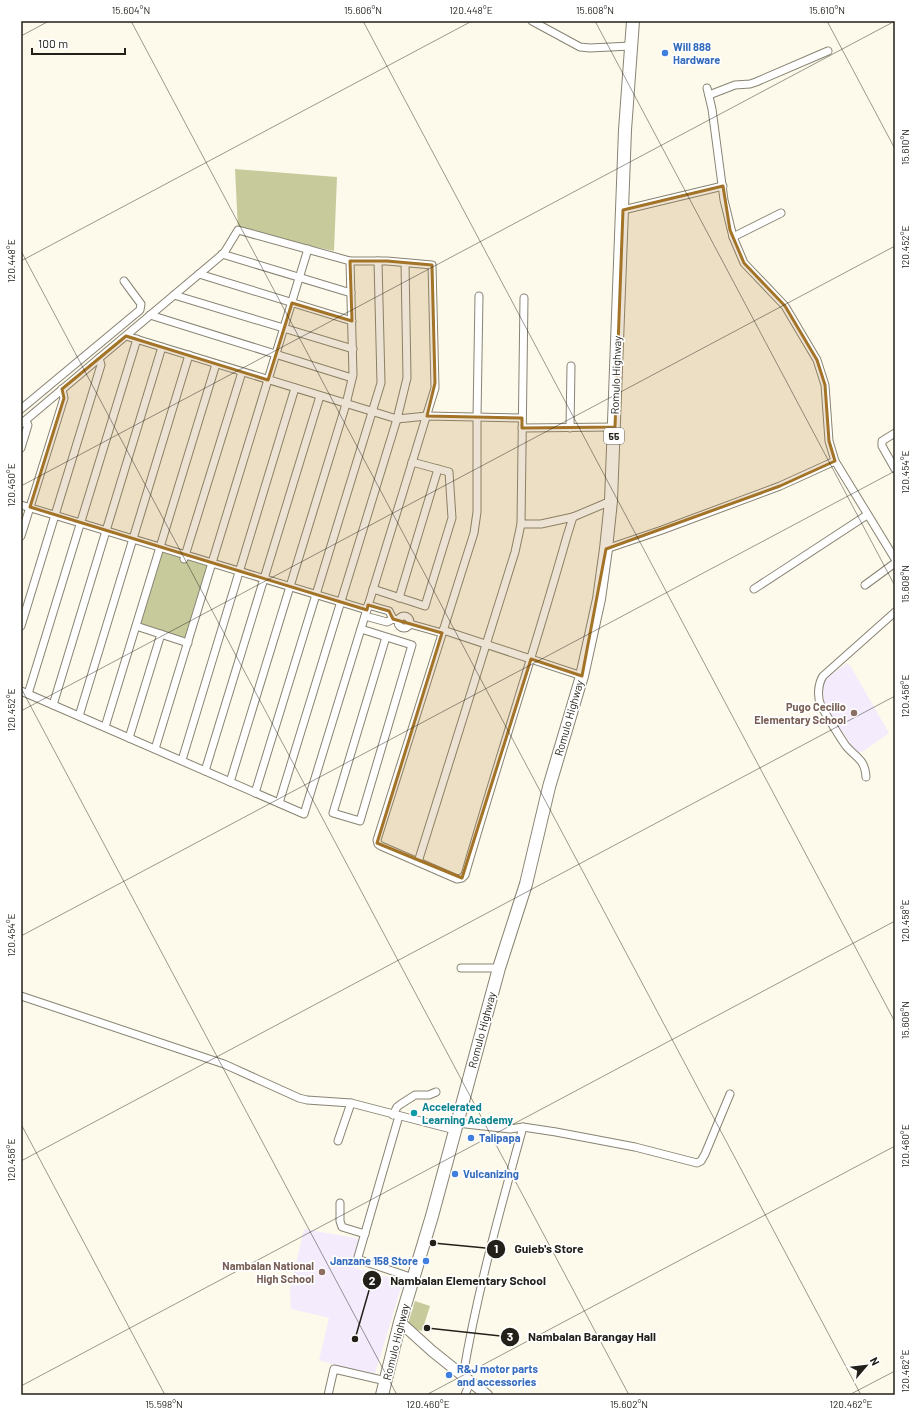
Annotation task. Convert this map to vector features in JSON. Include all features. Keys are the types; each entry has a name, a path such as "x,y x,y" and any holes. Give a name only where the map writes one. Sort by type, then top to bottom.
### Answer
{"highway":[{"name":"Romulo Highway","path":"382,1395 400,1322 432,1216 499,968 526,884 549,787 582,676 598,606 611,501 615,427 622,210 627,103 633,21"}],"main road":[{"path":"400,1322 432,1351 487,1395"}],"street":[{"path":"532,21 580,47 631,46"},
{"path":"828,51 756,82 735,85 708,92 712,109 727,213 733,237 744,263 785,306 817,360 825,385 830,441 835,461 895,559"},
{"path":"622,210 723,186"},
{"path":"733,237 781,212"},
{"path":"21,448 28,425 23,422 222,254 238,230 350,261 378,261 432,265 435,383 427,416 304,814 21,691"},
{"path":"155,749 308,249"},
{"path":"222,254 351,293"},
{"path":"230,782 346,404 352,378 350,261"},
{"path":"256,792 381,383 378,261"},
{"path":"279,803 397,419 407,378 405,263"},
{"path":"199,274 352,321"},
{"path":"21,410 140,310 141,304 124,281"},
{"path":"174,295 352,349"},
{"path":"479,296 476,521 474,533 377,840 378,844 381,846 456,879 463,878 531,659 566,536 573,517"},
{"path":"418,862 515,552 521,524 524,298"},
{"path":"150,315 352,378"},
{"path":"126,336 397,419 427,416 522,418"},
{"path":"28,694 137,339"},
{"path":"53,704 162,347"},
{"path":"79,716 189,355"},
{"path":"21,626 101,365 99,358"},
{"path":"104,727 216,364"},
{"path":"570,428 571,366"},
{"path":"185,557 242,372"},
{"path":"182,760 295,388"},
{"path":"21,536 64,398 62,389"},
{"path":"205,771 320,396"},
{"path":"522,428 615,427"},
{"path":"895,433 882,441 882,446 895,469"},
{"path":"606,549 780,486 835,461"},
{"path":"373,589 425,606 452,518 449,472 412,462"},
{"path":"399,598 438,469"},
{"path":"521,524 541,524 573,517 611,501"},
{"path":"21,505 160,547 185,557 212,563 367,610 389,611 396,620"},
{"path":"754,589 867,515"},
{"path":"865,585 895,563"},
{"path":"367,610 386,622 406,616 410,620 410,624 486,644 582,676"},
{"path":"866,777 865,767 862,762 847,747 821,706 819,700 819,686 823,676 895,612"},
{"path":"136,626 188,643"},
{"path":"361,629 412,645 360,821 334,813 386,637"},
{"path":"129,738 161,634"},
{"path":"461,968 499,968"},
{"path":"21,996 224,1064 299,1098 307,1100 351,1103 396,1116 456,1126 510,1129 523,1128 569,1134 635,1147 697,1163 701,1161 705,1154 730,1094"},
{"path":"413,1278 360,1260 358,1257 396,1116 397,1107 415,1095 429,1095 436,1092"},
{"path":"338,1141 351,1103"},
{"path":"465,1395 473,1324 502,1199 523,1128"},
{"path":"340,1203 340,1220 342,1227 365,1234"},
{"path":"328,1395 334,1369 386,1381"}],"highlighted area":[{"path":"723,186 730,230 744,263 785,306 817,360 825,385 829,441 835,461 780,486 606,549 582,676 531,659 462,878 377,843 442,633 393,619 389,611 368,605 367,610 30,507 64,398 62,389 126,336 268,380 292,303 352,321 350,261 387,261 432,265 435,383 427,416 522,418 522,428 615,427 623,210"}],"shaded area":[{"name":"Pugo Cecilio Elementary School","path":"847,663 851,667 889,733 862,752 856,752 824,702 822,681"},
{"path":"304,1229 361,1239 355,1268 403,1281 374,1377 319,1360 329,1318 291,1309 290,1290"}],"green space":[{"path":"235,169 337,177 334,251 238,230"},
{"path":"162,551 208,565 186,640 138,625"},
{"path":"415,1301 430,1306 422,1331 407,1327"}],"place":[{"name":"Will 888 Hardware","path":"665,53"},
{"name":"Pugo Cecilio Elementary School","path":"854,713"},
{"name":"Accelerated Learning Academy","path":"414,1113"},
{"name":"Talipapa","path":"471,1138"},
{"name":"Vulcanizing","path":"455,1174"},
{"name":"Guieb's Store","path":"433,1243"},
{"name":"Janzane 158 Store","path":"426,1261"},
{"name":"Nambalan National High School","path":"322,1272"},
{"name":"Nambalan Barangay Hall","path":"427,1328"},
{"name":"Nambalan Elementary School","path":"355,1339"},
{"name":"R&J motor parts and accessories","path":"449,1375"}]}
